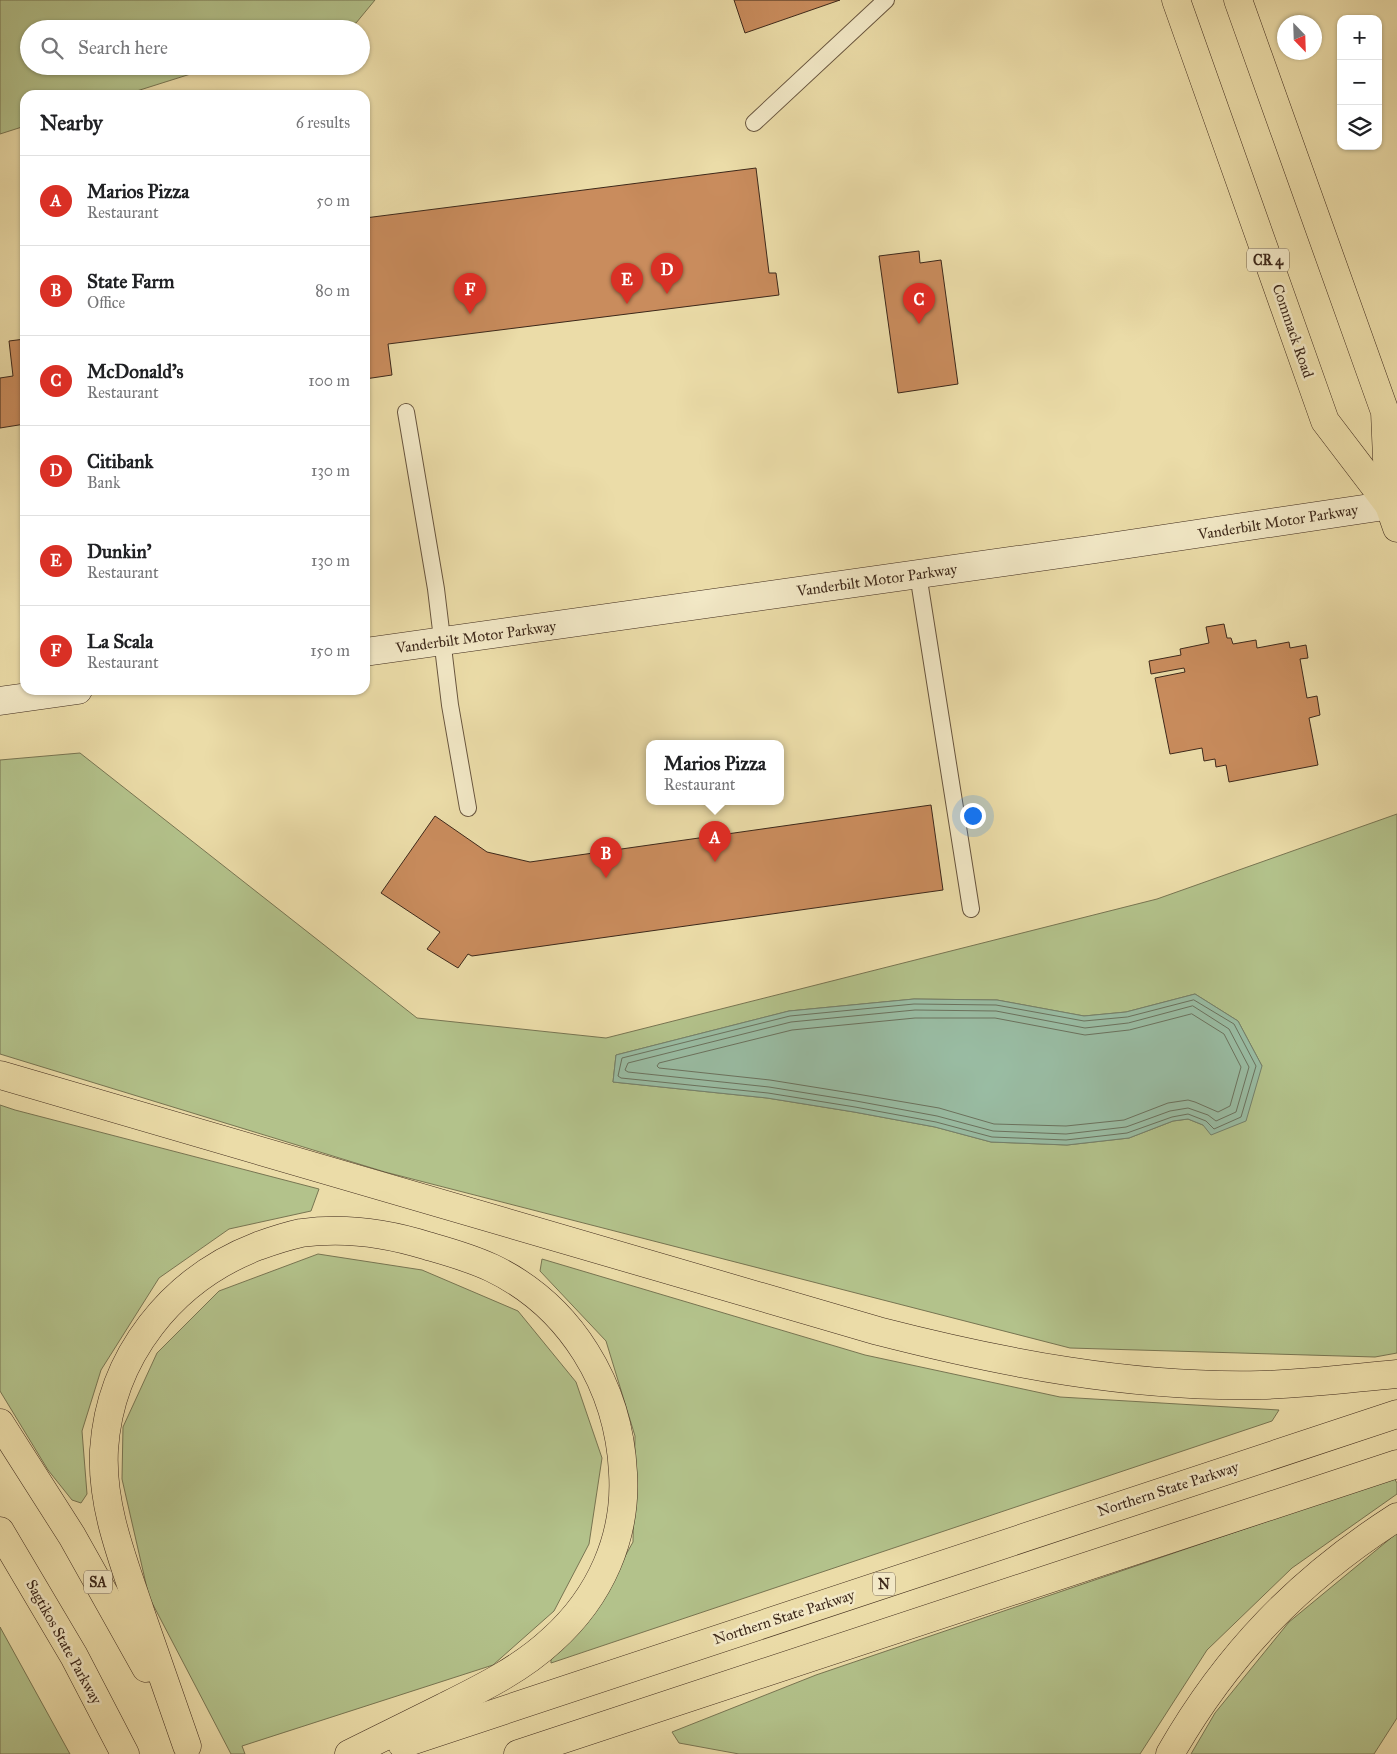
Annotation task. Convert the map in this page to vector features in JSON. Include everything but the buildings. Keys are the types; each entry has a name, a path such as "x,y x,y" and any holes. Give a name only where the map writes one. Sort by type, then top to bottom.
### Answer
{"main road":[{"name":"Commack Road","path":"1176,0 1325,421 1394,512"},
{"path":"1238,0 1385,412 1394,512"},
{"name":"Vanderbilt Motor Parkway","path":"370,651 1261,525 1394,512"},
{"path":"0,700 39,695"},
{"path":"0,1075 878,1331 971,1354 1074,1373 1170,1382 1216,1384 1305,1383 1397,1374"},
{"path":"189,1750 113,1529 105,1477 104,1451 113,1402 135,1348 150,1325 168,1303 197,1279 234,1256 272,1240 300,1234 354,1231 411,1241 491,1267 514,1280 556,1315 592,1359 612,1404 622,1453 624,1504 618,1536 603,1574 583,1605 552,1641 503,1677 349,1754"},
{"name":"Northern State Parkway","path":"370,1754 1397,1414"},
{"name":"SA","path":"0,1422 72,1536 129,1637 189,1750"},
{"path":"518,1754 1397,1464"},
{"path":"1170,1754 1214,1685 1258,1630 1342,1555 1397,1517"},
{"name":"Sagtikos State Parkway","path":"0,1531 74,1656 125,1754"},
{"path":"0,1562 74,1656"}],"lane":[{"path":"754,123 886,0"},
{"path":"406,412 436,589 450,705 468,808"},
{"path":"918,574 970,909"}],"shaded area":[{"path":"0,0 375,0 358,20 20,20 20,75 187,75 140,90 20,90 20,128 0,134"},
{"path":"80,753 417,1018 606,1038 1157,899 1397,814 1397,1353 1375,1357 1070,1348 385,1172 0,1054 0,760","holes":["1195,994 1238,1021 1262,1066 1203,1125 1188,1119 1173,1121 1129,1138 1067,1145 991,1142 935,1127 767,1098 613,1082 616,1055 789,1011 914,999 997,1000 1084,1016 1126,1012"]},
{"path":"0,1105 319,1189 311,1211 229,1229 159,1278 101,1370 82,1431 87,1494 81,1503 72,1500 48,1470 0,1391"},
{"path":"318,1254 422,1270 518,1311 576,1382 602,1458 589,1544 554,1611 493,1665 242,1746 245,1754 231,1754 149,1597 122,1479 123,1427 157,1353 219,1291"},
{"path":"542,1259 865,1355 1060,1397 1279,1410 1272,1421 551,1663 551,1652 590,1619 633,1542 635,1436 606,1341 540,1271"},
{"path":"1394,1478 1397,1483 1397,1494 1292,1568 1207,1650 1140,1754 739,1754 679,1743 672,1732 816,1675"},
{"path":"1397,1533 1397,1718 1374,1754 1191,1754 1215,1713 1289,1622"},
{"path":"0,1627 70,1754 0,1754"}],"water":[{"path":"1195,994 1238,1021 1262,1066 1246,1121 1211,1135 1203,1125 1188,1119 1173,1121 1129,1138 1067,1145 991,1142 935,1127 767,1098 613,1082 616,1055 789,1011 914,999 997,1000 1084,1016 1126,1012"}],"place":[{"name":"Citibank","path":"667,294"},
{"name":"Dunkin'","path":"627,304"},
{"name":"La Scala","path":"470,314"},
{"name":"McDonald's","path":"919,324"},
{"name":"Marios Pizza","path":"715,862"},
{"name":"State Farm","path":"606,878"}]}
